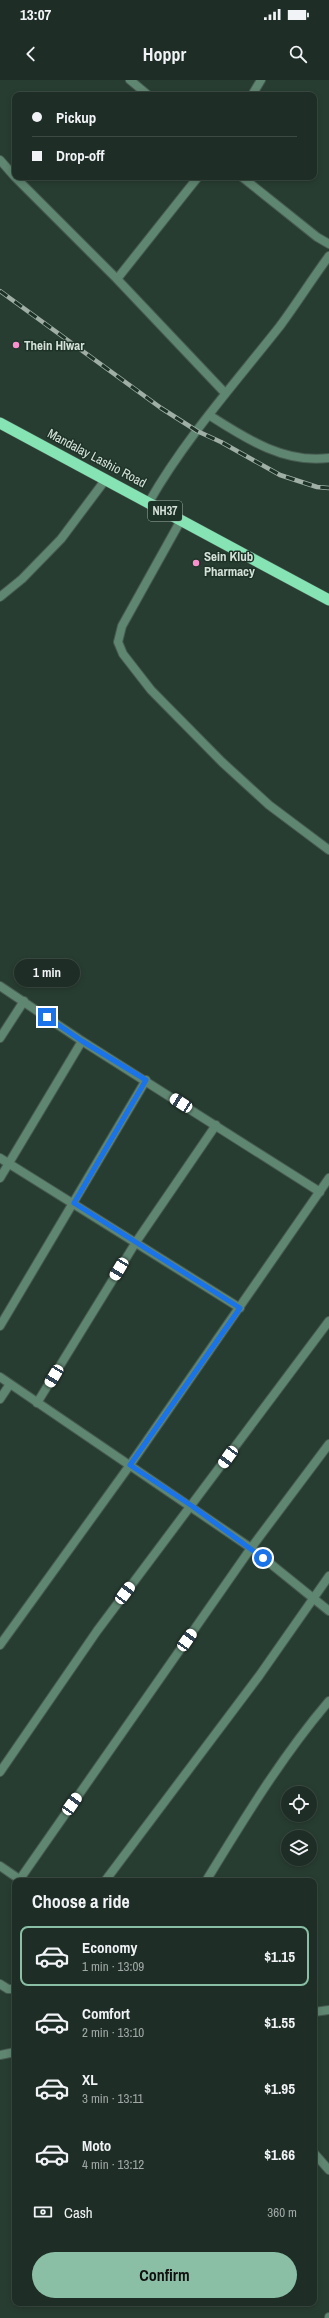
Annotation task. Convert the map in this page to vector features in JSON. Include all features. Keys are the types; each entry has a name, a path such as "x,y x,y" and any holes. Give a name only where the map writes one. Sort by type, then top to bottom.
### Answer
{"highway":[{"name":"Mandalay Lashio Road","path":"0,422 329,600"}],"street":[{"path":"130,80 144,92"},
{"path":"254,92 262,80"},
{"path":"0,160 12,174"},
{"path":"18,180 117,279 226,393"},
{"path":"117,279 196,180"},
{"path":"246,180 317,237 329,244"},
{"path":"149,502 159,484 209,415 281,324 329,256"},
{"path":"209,415 243,437 276,452 302,459 329,458"},
{"path":"0,597 61,539 106,479"},
{"path":"181,520 122,626 118,642 123,654 151,690 222,762 270,805 329,850"},
{"path":"0,986 82,1041 146,1080 320,1192"},
{"path":"0,1038 24,1001"},
{"path":"0,1178 82,1041"},
{"path":"0,1326 146,1080"},
{"path":"37,1403 136,1242 216,1125"},
{"path":"0,1158 240,1308"},
{"path":"0,1644 130,1465 329,1178"},
{"path":"0,1772 97,1631 329,1321"},
{"path":"0,1377 192,1506 251,1548 329,1611"},
{"path":"0,1399 10,1384"},
{"path":"22,1878 251,1548 329,1444"},
{"path":"106,1878 259,1676 312,1598 329,1576"},
{"path":"208,1878 252,1807 295,1744 329,1701"},
{"path":"0,1866 18,1878"},
{"path":"0,1984 8,1989 12,1989"},
{"path":"317,2012 329,2010"},
{"path":"0,2055 12,2053"},
{"path":"317,2156 329,2170"}],"railway":[{"path":"0,291 161,408 197,431 221,442 280,475 317,487 329,488"}],"place":[{"name":"Thein Hlwar","path":"16,345"},
{"name":"Sein Klub Pharmacy","path":"196,563"}],"route":[{"path":"47,1017 82,1041 146,1080 74,1203 240,1308 130,1465 192,1506 263,1558"}]}
